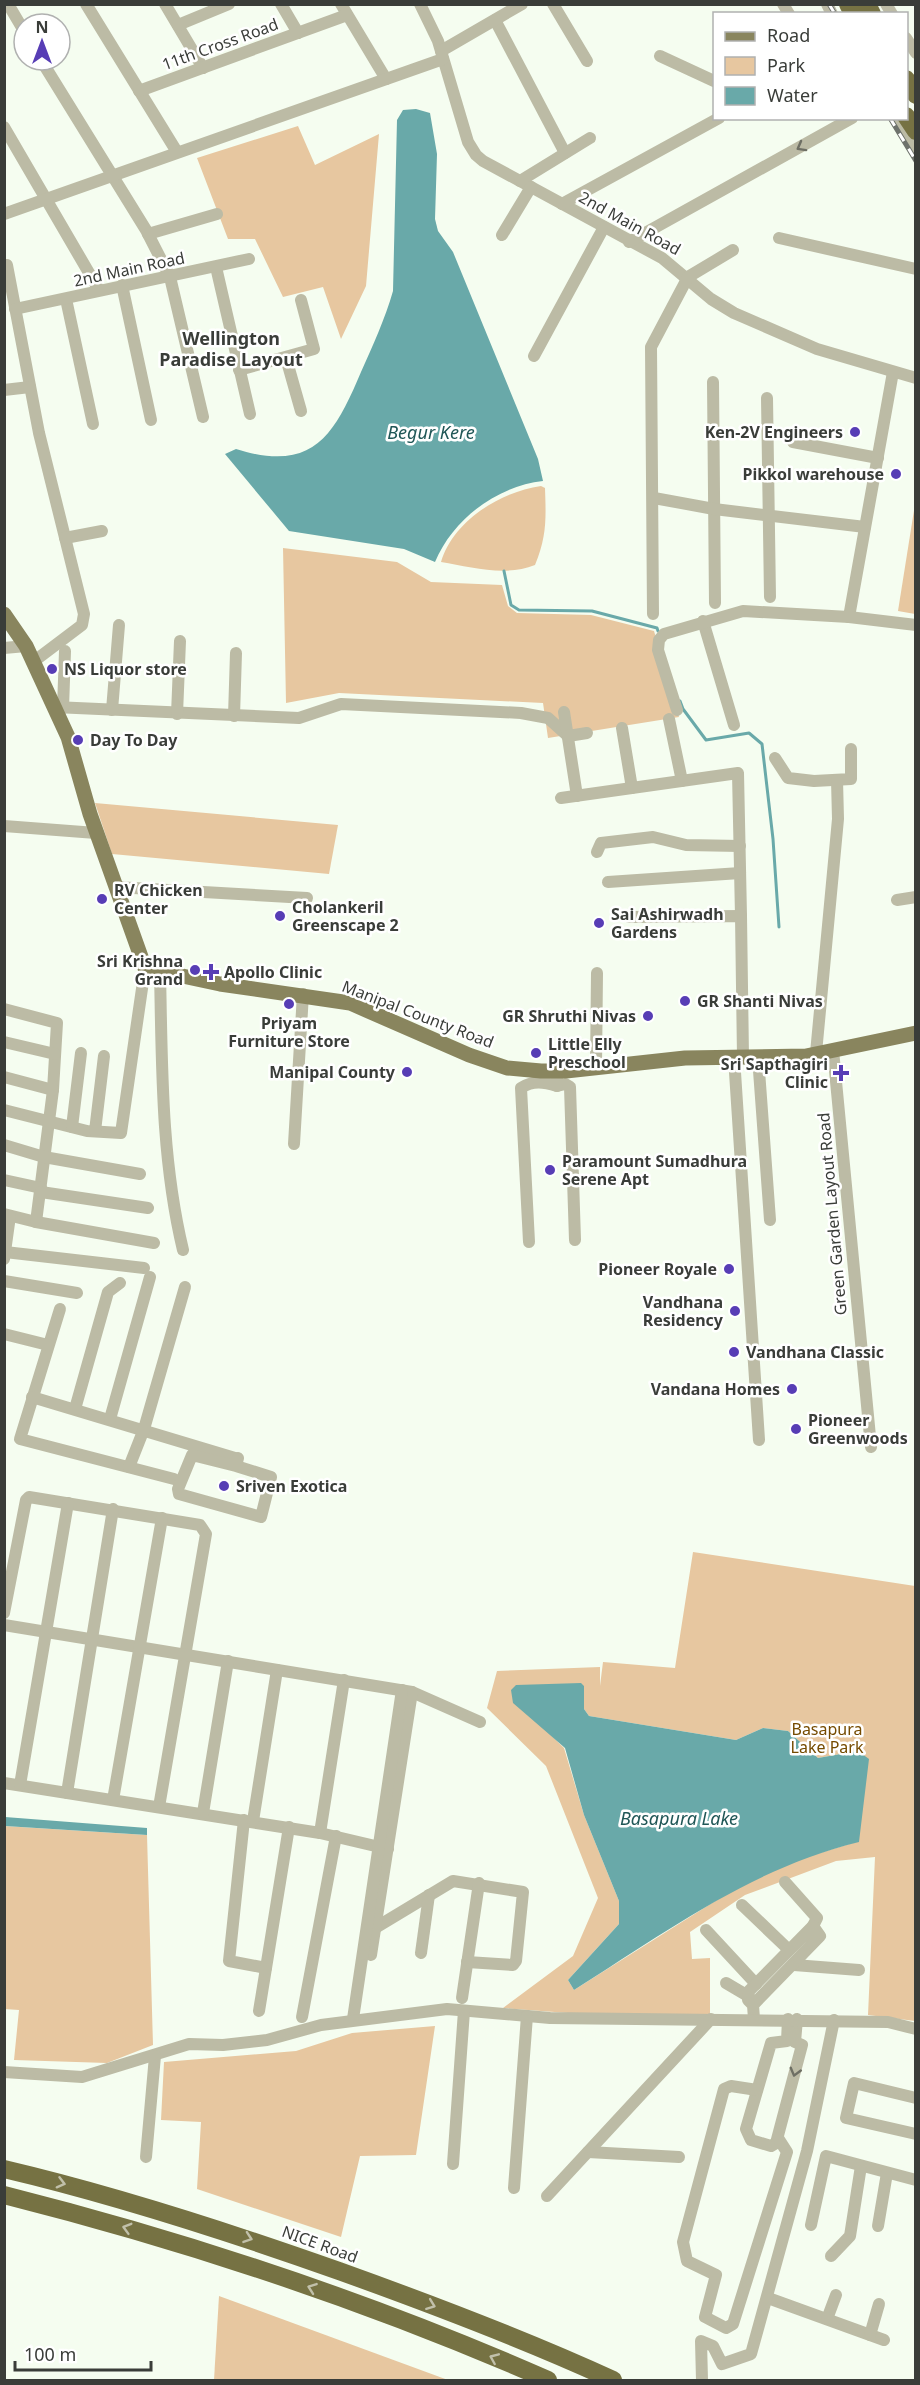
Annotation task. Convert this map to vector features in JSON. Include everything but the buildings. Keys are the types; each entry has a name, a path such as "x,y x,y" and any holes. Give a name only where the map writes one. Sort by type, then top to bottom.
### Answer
{"highway":[{"name":"NICE Road","path":"4,2169 114,2198 246,2237 437,2307 613,2380"},
{"path":"4,2195 199,2248 395,2318 548,2380"}],"main road":[{"path":"4,614 26,646 59,707 96,833 116,887 152,970"},
{"name":"Manipal County Road","path":"152,970 220,984 303,994 350,1003 469,1055 507,1068 557,1079 597,1067 685,1058 816,1053 915,1033"}],"street":[{"path":"86,4 177,152"},
{"path":"165,4 203,68"},
{"path":"281,4 298,33"},
{"name":"2nd Main Road","path":"420,4 442,55 472,150 483,161 662,258 722,306 745,319 817,349 915,378"},
{"path":"4,214 386,79 442,55 498,13 522,4"},
{"path":"553,4 587,61"},
{"path":"178,25 225,5"},
{"path":"344,10 386,79"},
{"name":"11th Cross Road","path":"139,91 298,33 344,10"},
{"path":"498,13 565,153"},
{"path":"660,56 713,81"},
{"path":"48,72 148,234 170,277 203,417"},
{"path":"562,204 715,120"},
{"path":"629,242 848,120"},
{"path":"897,120 915,150"},
{"path":"6,133 48,197 99,290"},
{"path":"502,235 525,184 565,153 590,138"},
{"path":"148,234 217,214"},
{"path":"534,356 604,227"},
{"path":"779,238 915,269"},
{"path":"653,614 654,498 651,347 688,277 733,250"},
{"name":"2nd Main Road","path":"15,309 249,259"},
{"path":"7,265 39,434 85,620 82,625 33,662"},
{"path":"216,267 249,414"},
{"path":"122,285 151,420"},
{"path":"66,299 93,424"},
{"path":"239,370 314,349 301,300"},
{"path":"286,358 300,411"},
{"path":"849,617 893,372"},
{"path":"713,382 715,603"},
{"path":"4,390 30,387"},
{"path":"767,398 770,597"},
{"path":"793,442 878,458"},
{"path":"654,498 714,509 865,527"},
{"path":"65,538 102,531"},
{"path":"682,781 673,714 658,650 659,640 664,634 743,611 849,617 915,625"},
{"path":"703,621 734,725"},
{"path":"112,710 119,625"},
{"path":"177,714 180,641"},
{"path":"4,648 26,646"},
{"path":"65,651 59,707 299,718 341,704 521,713 548,718 568,736"},
{"path":"234,716 236,653"},
{"path":"564,712 577,796"},
{"path":"622,728 632,788"},
{"path":"568,736 587,733"},
{"path":"775,758 788,778 851,779 851,749"},
{"path":"561,798 738,773 745,1057 759,1440"},
{"path":"816,1053 838,819 837,780"},
{"path":"4,826 96,833"},
{"path":"597,852 602,843 653,837 686,845 740,846"},
{"path":"608,882 740,873"},
{"path":"116,887 307,898"},
{"path":"897,900 915,897"},
{"path":"629,917 741,916"},
{"path":"4,1110 72,1127 121,1133 152,970"},
{"path":"152,970 171,1200 183,1250"},
{"path":"597,973 597,1067"},
{"path":"294,1144 303,994"},
{"path":"4,1009 57,1023 53,1090 36,1222"},
{"path":"4,1042 55,1054"},
{"name":"Green Garden Layout Road","path":"834,1050 871,1447"},
{"path":"72,1127 81,1053"},
{"path":"95,1131 104,1056"},
{"path":"745,1057 770,1220"},
{"path":"4,1077 53,1090"},
{"path":"529,1242 521,1088 529,1082 546,1082 557,1079 570,1087 575,1240"},
{"path":"4,1146 44,1157 140,1174"},
{"path":"4,1180 41,1190 147,1208"},
{"path":"110,1419 147,1273 5,1252 7,1215 154,1243"},
{"path":"4,1281 77,1293"},
{"path":"75,1409 108,1292 120,1283"},
{"path":"129,1467 144,1429 185,1287"},
{"path":"60,1309 20,1439 174,1479"},
{"path":"4,1334 48,1345"},
{"path":"32,1397 144,1429 237,1462 271,1477 264,1513 261,1517 179,1494 189,1458 196,1455 217,1456"},
{"path":"237,1462 261,1466"},
{"path":"4,1612 26,1500 32,1496 200,1525 206,1531 159,1807"},
{"path":"20,1785 68,1503"},
{"path":"67,1793 90,1639 113,1509"},
{"path":"113,1800 162,1518"},
{"path":"4,1625 407,1691 480,1722"},
{"path":"203,1813 228,1661"},
{"path":"266,1968 229,1961 249,1821 277,1670"},
{"path":"320,1833 344,1680"},
{"path":"357,2018 407,1691"},
{"path":"4,1783 289,1827 383,1848"},
{"path":"259,2011 289,1827"},
{"path":"302,2017 336,1836"},
{"path":"357,2018 375,1928 383,1848"},
{"path":"375,1928 453,1881 478,1883 523,1892 516,1961 513,1965 467,1962"},
{"path":"754,2019 750,2001 756,1984 813,1926 817,1918 784,1882"},
{"path":"453,2164 463,2005 478,1883"},
{"path":"421,1953 429,1895"},
{"path":"741,1905 788,1949"},
{"path":"750,2001 794,1965 820,1936 813,1926"},
{"path":"706,1930 756,1984"},
{"path":"794,1965 859,1970"},
{"path":"726,1983 750,2001"},
{"path":"4,2072 82,2077 189,2044 223,2045 267,2040 357,2018 447,2009 463,2005 527,2016 834,2020 888,2022 915,2029"},
{"path":"514,2188 527,2016"},
{"path":"547,2196 711,2019"},
{"path":"791,2041 792,2019"},
{"path":"702,2380 701,2341 713,2346 722,2364 751,2354 807,2151 834,2020"},
{"path":"791,2041 802,2044 778,2138 771,2146 754,2142 747,2137 746,2129 757,2090 771,2043 791,2041"},
{"path":"147,2157 155,2056"},
{"path":"915,2098 854,2084 846,2118 915,2134"},
{"path":"757,2090 731,2086 724,2089 683,2242 687,2261 716,2275 705,2317 726,2328 733,2324 787,2152 778,2138"},
{"path":"588,2152 679,2157"},
{"path":"811,2225 826,2156 915,2180"},
{"path":"831,2256 850,2236 861,2166"},
{"path":"878,2226 887,2173"},
{"path":"827,2319 836,2295"},
{"path":"768,2298 884,2340"},
{"path":"870,2335 879,2304"}],"green space":[{"path":"298,126 315,165 379,134 366,286 341,339 323,287 283,297 255,239 228,239 197,158"},
{"path":"541,486 545,488 545,527 535,565 524,569 500,571 441,562 456,534 480,511 510,495"},
{"path":"916,504 915,614 898,611"},
{"path":"283,548 397,562 431,582 502,585 508,606 517,613 591,615 654,631 679,717 548,738 543,703 339,693 286,703"},
{"path":"95,803 338,825 329,874 112,854"},
{"name":"Basapura Lake Park","path":"693,1552 915,1586 915,2021 868,2015 875,1857 836,1861 745,1895 690,1932 692,1959 710,1958 710,2015 568,2013 503,2008 573,1956 598,1898 546,1766 487,1708 497,1671 600,1667 600,1686 603,1662 675,1668","holes":["584,1686 584,1709 589,1716 736,1740 763,1728 788,1731 818,1758 858,1751 859,1841 800,1859 739,1886 574,1990 568,1980 619,1924 619,1901 584,1815 564,1748 551,1735"]},
{"path":"4,1826 147,1835 153,2045 107,2063 14,2060 19,2010 4,2009"},
{"path":"435,2026 416,2155 360,2156 341,2237 197,2189 201,2122 161,2120 164,2062 296,2051 352,2033"},
{"path":"219,2296 448,2380 214,2380"}],"water":[{"name":"Begur Kere","path":"416,109 430,113 437,154 435,219 438,231 453,252 538,459 543,481 509,490 478,507 453,532 435,562 404,549 289,531 225,454 236,449 262,455 284,456 302,452 317,443 330,431 341,414 374,342 393,291 397,120 403,110"},
{"name":"Basapura Lake","path":"581,1683 584,1686 584,1709 589,1716 736,1740 763,1728 788,1731 818,1758 858,1751 869,1759 859,1842 820,1853 746,1885 676,1925 574,1990 568,1980 619,1924 619,1901 584,1815 565,1748 513,1703 511,1690 516,1685"},
{"path":"5,1817 147,1828 147,1835 5,1826"}],"waterway":[{"path":"504,571 511,605 519,610 592,611 657,628 658,631"},
{"path":"680,701 683,709 706,740 749,733 762,744 773,839 779,927"}],"railway":[{"path":"829,4 834,12"},
{"path":"891,120 916,161"}],"place":[{"name":"Ken-2V Engineers","path":"855,432"},
{"name":"Pikkol warehouse","path":"896,474"},
{"name":"NS Liquor store","path":"52,669"},
{"name":"Day To Day","path":"78,740"},
{"name":"RV Chicken Center","path":"102,899"},
{"name":"Cholankeril Greenscape 2","path":"280,916"},
{"name":"Sai Ashirwadh Gardens","path":"599,923"},
{"name":"Sri Krishna Grand","path":"195,970"},
{"name":"Apollo Clinic","path":"211,972"},
{"name":"GR Shanti Nivas","path":"685,1001"},
{"name":"Priyam Furniture Store","path":"289,1004"},
{"name":"GR Shruthi Nivas","path":"648,1016"},
{"name":"Little Elly Preschool","path":"536,1053"},
{"name":"Manipal County","path":"407,1072"},
{"name":"Sri Sapthagiri Clinic","path":"841,1073"},
{"name":"Paramount Sumadhura Serene Apt","path":"550,1170"},
{"name":"Pioneer Royale","path":"729,1269"},
{"name":"Vandhana Residency","path":"735,1311"},
{"name":"Vandhana Classic","path":"734,1352"},
{"name":"Vandana Homes","path":"792,1389"},
{"name":"Pioneer Greenwoods","path":"796,1429"},
{"name":"Sriven Exotica","path":"224,1486"}],"district":[{"name":"Wellington Paradise Layout","path":"231,349"}]}
